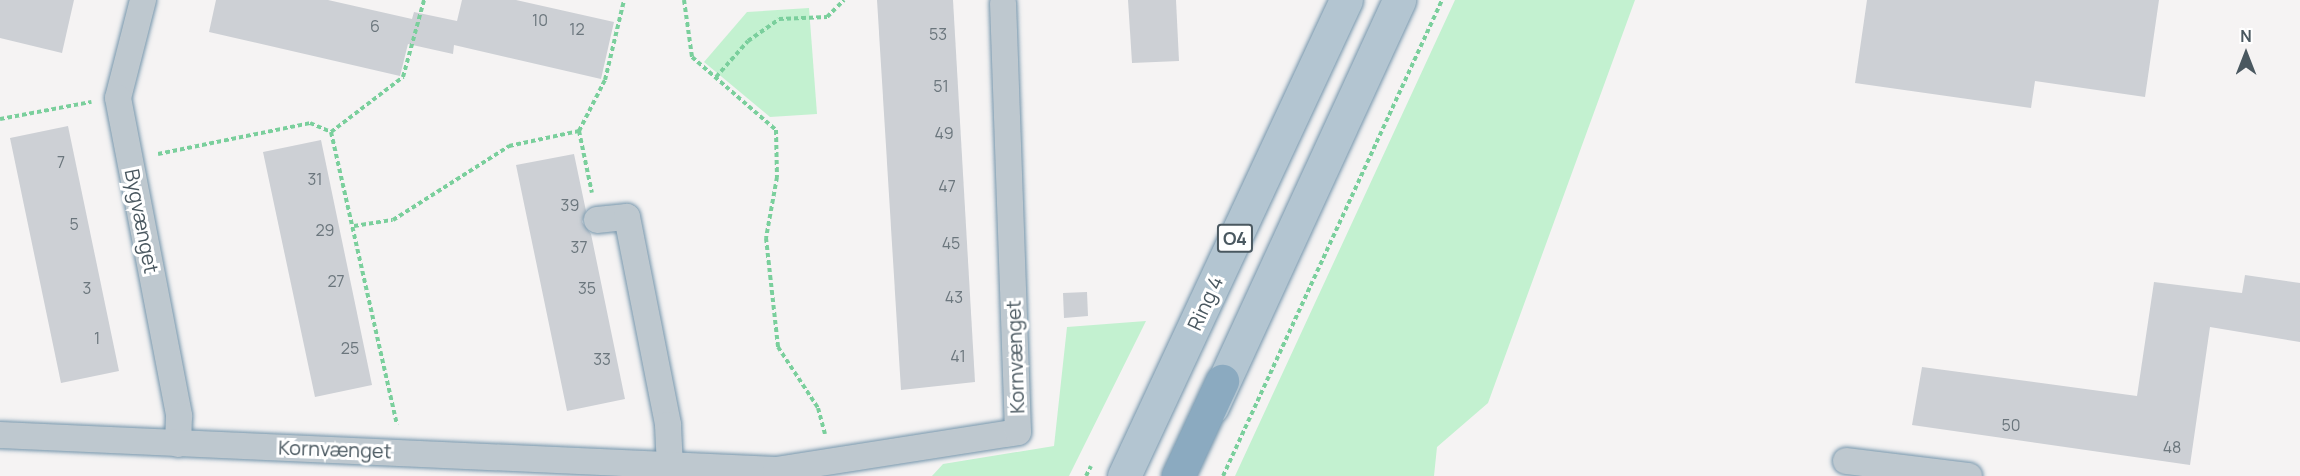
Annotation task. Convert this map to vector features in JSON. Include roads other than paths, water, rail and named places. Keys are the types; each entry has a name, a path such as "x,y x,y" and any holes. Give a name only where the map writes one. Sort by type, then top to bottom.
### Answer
{"highway":[{"name":"O4","path":"1178,476 1222,381"}],"main road":[{"name":"Ring 4","path":"1124,476 1346,0"},
{"name":"O4","path":"1222,381 1399,0"},
{"path":"1184,476 1222,381"}],"street":[{"name":"Bygvænget","path":"143,0 118,98 179,416 178,444"},
{"name":"Kornvænget","path":"0,435 403,452 670,468 776,470 832,459 1018,432 1003,3"},
{"path":"597,220 627,217 668,425 670,468"},
{"path":"1846,460 1969,476"}]}
